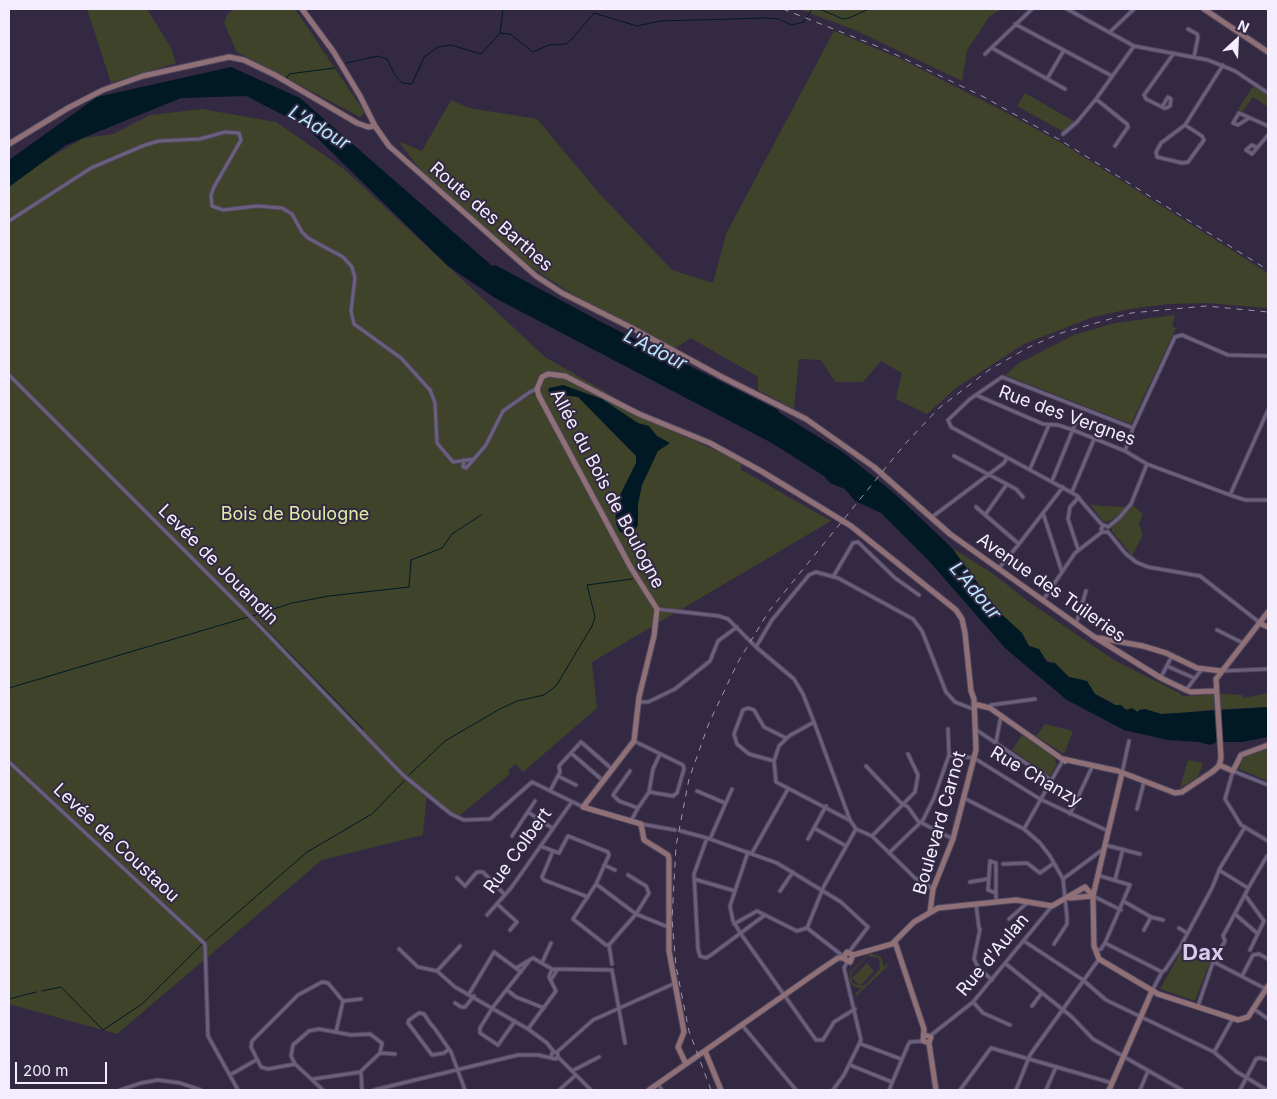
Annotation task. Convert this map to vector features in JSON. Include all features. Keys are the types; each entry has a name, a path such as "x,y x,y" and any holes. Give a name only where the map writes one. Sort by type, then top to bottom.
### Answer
{"main road":[{"path":"302,9 333,51 376,125"},
{"path":"1204,9 1268,52"},
{"path":"9,144 68,108 103,90 143,76 201,62 234,57 252,63 368,127 376,125"},
{"path":"359,94 376,125"},
{"path":"354,120 362,122 371,118"},
{"name":"Route des Barthes","path":"376,125 403,158"},
{"name":"Route des Barthes","path":"376,125 389,146 526,269 546,284 722,377 783,406 827,433 887,478"},
{"name":"Allée du Bois de Boulogne","path":"657,610 631,568 537,389 542,378 548,374 565,376 639,414 710,443 761,471 851,526"},
{"name":"Avenue des Tuileries","path":"887,478 931,518 1076,625 1161,678 1186,690 1216,693"},
{"name":"Boulevard Carnot","path":"851,526 956,610 962,619 973,706 974,758 953,839 933,889 930,912"},
{"path":"657,610 654,636 639,702 634,741 583,807 641,824 644,840 665,852 670,859 668,927 673,984 684,1032 678,1047 686,1064"},
{"path":"973,706 990,708 1063,760 1122,773 1180,793 1200,781 1219,765 1221,756 1215,680 1220,671 1268,612"},
{"path":"1259,623 1268,627"},
{"path":"1093,636 1142,646 1202,669 1220,671"},
{"path":"1219,765 1233,771 1241,755 1268,745"},
{"path":"1122,773 1095,878 1093,896 1095,951 1099,959 1152,990 1233,1018 1243,1019 1267,988"},
{"path":"844,959 851,953 895,942 914,922 930,912 996,901 1028,901 1052,906 1085,887 1095,878"},
{"path":"1085,887 1093,896"},
{"path":"1065,899 1093,896"},
{"path":"895,942 931,1040 929,1044 936,1090"},
{"path":"649,1090 835,960 844,959 851,961 851,953"},
{"path":"1109,1090 1139,1016 1152,990"},
{"path":"928,1036 923,1041 929,1044"},
{"path":"704,1051 722,1090"}],"street":[{"path":"986,54 1032,9"},
{"path":"1067,9 1111,31 1134,46 1194,56 1222,65 1268,92"},
{"path":"1111,31 1134,9"},
{"path":"1015,24 1112,76"},
{"path":"1188,29 1198,37 1194,56"},
{"path":"1063,134 1077,122 1096,99 1134,46"},
{"path":"992,48 1065,88"},
{"path":"1047,79 1064,50"},
{"path":"1162,107 1144,95 1174,53"},
{"path":"1185,125 1202,136 1204,140 1188,162 1182,164 1157,157 1156,152 1162,141 1185,125 1222,65"},
{"path":"1096,99 1127,124 1128,127 1115,146"},
{"path":"1250,118 1238,125 1233,122 1239,113 1268,126"},
{"path":"9,221 90,168 145,145 159,141 200,139 225,132 239,133 241,140 211,195 212,206 217,210 257,206 282,208 292,214 302,232 308,238 343,257 352,267 355,278 351,304 354,324 401,358 430,390 435,404 437,443 454,462 474,458"},
{"path":"1257,148 1268,135"},
{"path":"1125,451 1133,428 1173,341 1179,335 1228,355 1268,356"},
{"name":"Levée de Jouandin","path":"9,375 250,616 404,775 451,814 470,820 484,820 495,817 532,782 550,791"},
{"path":"1102,532 1103,526 1079,497 1052,480 1007,458 949,425 949,416 999,378 1005,377 1133,428"},
{"path":"464,460 463,466 466,468 486,445 503,411 537,389"},
{"name":"Rue des Vergnes","path":"976,396 1043,424 1058,425 1073,430 1125,451 1148,464 1230,495 1245,500 1268,500"},
{"path":"1230,495 1268,410"},
{"path":"1052,480 1078,417"},
{"path":"1030,469 1049,425"},
{"path":"1072,492 1100,425"},
{"path":"954,456 1016,488 1023,498"},
{"path":"931,518 989,475 1005,462 1007,458"},
{"path":"1103,526 1108,526 1120,518 1131,504 1148,464"},
{"path":"985,515 1007,484"},
{"path":"999,568 1063,487"},
{"path":"1078,550 1068,519 1070,507 1079,497"},
{"path":"976,507 1019,544"},
{"path":"1043,512 1062,572"},
{"path":"1108,526 1108,532 1125,554 1136,562 1148,567 1200,576 1259,623"},
{"path":"1042,601 1078,550 1102,532 1108,532"},
{"path":"832,577 852,544 858,542 896,578 919,596"},
{"path":"756,647 772,620 792,593 809,575 816,572 832,577 885,603 916,623 922,631 946,692 955,702 973,706"},
{"path":"1076,625 1086,591"},
{"name":"Allée du Bois de Boulogne","path":"657,610 723,617 737,626 756,647 794,680 803,694 850,820"},
{"path":"639,702 648,702 676,689 710,661 718,641 737,626"},
{"path":"1217,630 1243,643"},
{"path":"1161,678 1172,656"},
{"path":"1167,666 1194,678"},
{"path":"1186,690 1202,669"},
{"path":"1220,671 1268,669"},
{"path":"990,708 992,706 1035,699"},
{"path":"774,761 748,754 737,744 734,734 743,710 748,708 754,710 764,727 787,738"},
{"path":"996,742 1001,716"},
{"path":"814,722 787,738 779,746 774,761 776,782 850,820 856,829 872,836 915,878 933,889"},
{"path":"889,853 921,822 943,776 949,755 948,729"},
{"path":"974,729 1051,780"},
{"path":"634,741 683,764 677,793 673,796 649,792"},
{"path":"1122,773 1129,741"},
{"path":"583,807 570,803 550,791 558,776 559,766 583,742 613,769"},
{"path":"571,753 600,778"},
{"path":"631,821 649,792 653,769 660,754"},
{"path":"872,836 915,792 918,778 908,754"},
{"name":"Rue Chanzy","path":"949,755 974,758 1040,799 1108,831"},
{"path":"1024,829 1063,760"},
{"name":"Levée de Coustaou","path":"9,762 204,942 208,1036 230,1075"},
{"path":"866,766 921,822 953,839"},
{"path":"1070,814 1093,766"},
{"path":"630,771 613,795 619,801 638,808"},
{"path":"1268,785 1233,771 1224,799 1238,822 1268,841"},
{"path":"558,776 576,785"},
{"path":"1137,809 1144,782"},
{"path":"732,789 696,865 694,878 700,956 706,958 765,915"},
{"path":"788,789 750,852 730,906 734,924 816,1040 820,1041 834,1022 855,1009"},
{"path":"697,791 725,803"},
{"path":"964,798 1024,829 1040,843 1054,863 1063,879 1067,924 1054,944"},
{"path":"512,836 536,802"},
{"name":"Rue Colbert","path":"487,915 504,895 570,803"},
{"path":"808,839 826,806"},
{"path":"528,812 552,828"},
{"path":"641,824 676,830"},
{"path":"1152,990 1187,933 1212,888 1219,870 1245,827"},
{"path":"814,828 846,846"},
{"path":"807,928 823,890 856,829"},
{"path":"681,832 709,838 750,852 793,872 841,902 868,928 855,942 851,953"},
{"path":"540,846 559,853 568,836 608,852 609,855 596,884 573,919 584,930 609,945"},
{"path":"1063,879 1103,847 1140,854"},
{"path":"1115,880 1124,850"},
{"path":"553,851 542,876 544,880 588,897"},
{"path":"1198,1006 1224,941 1223,936 1267,856"},
{"path":"996,893 988,890 988,862 993,861 996,863 996,893 996,901"},
{"path":"1003,864 1027,863 1040,873 1054,863"},
{"path":"604,865 615,870"},
{"path":"1219,870 1248,888"},
{"path":"457,878 465,886 477,872 483,872 504,895"},
{"path":"780,890 793,872"},
{"path":"609,945 636,914 649,890 646,886 628,875"},
{"path":"694,878 735,891"},
{"path":"1095,878 1115,880 1130,885 1121,910 1105,943 1101,949 1095,951"},
{"path":"970,882 988,879"},
{"path":"596,884 636,914 668,927"},
{"path":"1245,895 1266,922 1250,950"},
{"path":"1093,896 1121,910"},
{"path":"1009,919 1028,901"},
{"path":"1124,902 1163,920"},
{"path":"976,903 979,929 974,959 978,967 992,980"},
{"path":"497,904 517,922 510,930"},
{"name":"Rue d'Aulan","path":"928,1036 973,1002 1052,906"},
{"path":"734,924 754,911 760,911 797,931 807,928"},
{"path":"1235,914 1258,934"},
{"path":"1144,930 1151,916"},
{"path":"807,928 844,959 844,968 855,1009 861,1044 850,1065 833,1090"},
{"path":"1179,928 1187,933"},
{"path":"1024,941 1082,979 1106,1000 1214,1052 1229,1066 1267,1090"},
{"path":"542,964 551,943"},
{"path":"1105,943 1162,972"},
{"path":"609,945 612,964"},
{"path":"437,970 460,946"},
{"path":"399,949 418,967 437,970 455,987 474,996 528,1029 547,1043 558,1057 591,1090"},
{"path":"469,994 494,952 521,972"},
{"path":"1242,976 1256,954 1268,959"},
{"path":"531,959 557,970 567,968 612,970 625,1043"},
{"path":"516,968 531,959"},
{"path":"515,1021 500,1044 496,1045 480,1035 479,1031 493,1007 531,959"},
{"path":"1016,1090 1028,1058 1082,979 1099,959"},
{"path":"1214,962 1267,988"},
{"path":"1006,964 1041,994 1072,1016 1093,1039 1182,1090"},
{"path":"528,1029 556,991 549,977 552,969"},
{"path":"552,980 557,970"},
{"path":"295,1064 265,1068 256,1060 251,1047 252,1040 298,995 324,982 343,1001"},
{"path":"551,1057 593,1020 673,984"},
{"path":"507,990 516,997 544,1008"},
{"path":"1032,1006 1041,994"},
{"path":"455,1004 461,1008 465,1007 474,996"},
{"path":"343,1001 362,999"},
{"path":"336,1032 343,1001"},
{"path":"973,1002 983,1012 1010,1025"},
{"path":"1253,1008 1268,1018"},
{"path":"449,1049 437,1055 431,1053 408,1023 409,1020 422,1013 449,1049 465,1090"},
{"path":"1214,1052 1233,1018"},
{"path":"742,1025 796,1090"},
{"path":"313,1079 361,1072 380,1053 382,1043 370,1034 351,1035 319,1029 305,1033 293,1045 290,1052 295,1064 323,1090"},
{"path":"889,1090 910,1042 923,1041"},
{"path":"861,1044 901,1059"},
{"path":"960,1090 990,1048 1112,1083"},
{"path":"380,1053 395,1054"},
{"path":"374,1090 518,1055 551,1057 553,1059 558,1057"},
{"path":"572,1071 599,1058"},
{"path":"1240,1090 1256,1059 1268,1060"},
{"path":"238,1090 230,1075 256,1060"},
{"path":"850,1065 892,1082"},
{"path":"1046,1090 1056,1066"},
{"path":"1140,1090 1148,1071"},
{"path":"361,1072 362,1090"},
{"path":"559,1090 576,1075"},
{"path":"120,1090 158,1080 180,1083 201,1090"},
{"path":"658,1084 662,1090"}],"green space":[{"path":"87,9 147,9 171,48 176,63 111,83"},
{"path":"234,9 295,9 365,113 360,117 237,52 224,23 227,15"},
{"path":"1002,9 990,16 967,50 962,81 855,30 802,10"},
{"path":"834,31 901,59 1063,144 1268,273 1268,308 1207,303 1169,304 1130,309 1093,317 1024,344 956,388 927,414 896,399 902,373 881,361 863,382 835,382 821,360 799,359 794,409 758,390 758,377 691,338 674,349 601,313 502,248 419,168 398,141 422,151 451,100 469,108 537,119 598,192 672,270 713,283 726,234"},
{"path":"1253,86 1268,95 1268,107 1253,97 1242,112 1238,110"},
{"path":"1025,93 1075,122 1064,132 1017,106"},
{"name":"Bois de Boulogne","path":"202,109 276,122 344,169 545,357 679,434 734,458 742,464 740,469 831,521 592,662 597,708 523,772 515,764 508,771 510,774 459,816 452,813 427,792 423,835 322,860 117,1034 9,1004 9,181 84,138 113,134 150,115"},
{"path":"1175,315 1172,326 1176,328 1131,424 1005,375 1019,363 1074,335 1115,323"},
{"path":"1090,504 1126,507 1118,516 1107,522 1103,521"},
{"path":"1133,505 1143,514 1139,524 1143,535 1132,556 1112,531 1112,527"},
{"path":"952,548 992,573 1029,602 1114,660 1182,696 1222,694 1242,695 1244,698 1268,693 1268,707 1205,710 1174,715 1138,713 1115,705 1095,694 1083,680 1069,677 1029,646 1017,629 998,611"},
{"path":"1045,724 1073,731 1064,754 1036,736"},
{"path":"1022,735 1054,757 1057,764 1050,776 1012,750"},
{"path":"1268,748 1268,781 1239,769 1242,760 1247,754"},
{"path":"1188,760 1203,763 1198,777 1180,788"},
{"path":"1183,952 1201,962 1210,962 1195,1001 1160,989 1180,953"},
{"path":"870,953 881,957 884,967 887,964 888,966 856,996 861,988 855,987 850,982 850,972","holes":["868,956 879,958 880,969 865,985 860,986 874,971 867,963 852,978 859,985 852,982 851,976 852,972"]}],"water":[{"path":"231,67 300,98 499,272 601,325 772,408 844,453 894,493 952,548 998,611 1022,633 1029,646 1039,649 1047,662 1055,663 1069,677 1087,681 1095,694 1115,705 1121,705 1126,710 1132,708 1138,712 1145,709 1161,714 1268,707 1268,737 1242,742 1217,742 1210,745 1199,742 1168,740 1124,730 1067,700 1006,649 929,561 881,513 855,501 845,489 830,483 824,476 772,443 495,298 448,266 305,126 246,96 181,98 66,145 9,187 9,160 97,97"},
{"path":"563,385 602,399 638,423 649,426 657,436 670,443 658,451 642,485 638,504 638,525 634,532 628,535 620,532 616,524 615,505 636,463 636,456 578,397 552,394 548,391 549,388"}],"waterway":[{"path":"500,33 503,9"},
{"path":"346,63 378,56 387,59 395,75 402,83 412,84 424,57 438,47 451,45 481,54 500,33 510,34 533,52 549,45 566,44 594,13 637,26 660,21 765,18 779,19 791,25 804,22 812,9"},
{"path":"814,9 822,10 843,19 869,9"},
{"path":"286,80 289,74 334,68"},
{"name":"L'Adour","path":"495,268 601,325 776,412"},
{"path":"252,616 292,603 329,596 409,587 411,560 442,548 452,534 481,515"},
{"path":"409,775 445,741 498,710 517,701 544,695 556,686 592,626 595,617 587,585 632,579"},
{"path":"248,617 342,714"},
{"path":"9,688 248,617"},
{"path":"254,617 363,729"},
{"path":"205,941 307,852 372,814 407,778"},
{"path":"42,991 61,987 103,1030 142,1004 202,944"},
{"path":"9,999 36,992"}],"railway":[{"path":"783,9 884,49 984,97 1060,140 1268,270"},
{"path":"711,1090 689,1031 676,966 672,919 676,846 689,779 709,723 738,662 769,611 905,444 939,408 989,370 1029,347 1061,333 1131,313 1206,306 1268,312"}],"district":[{"name":"Dax","path":"1203,953"}]}
